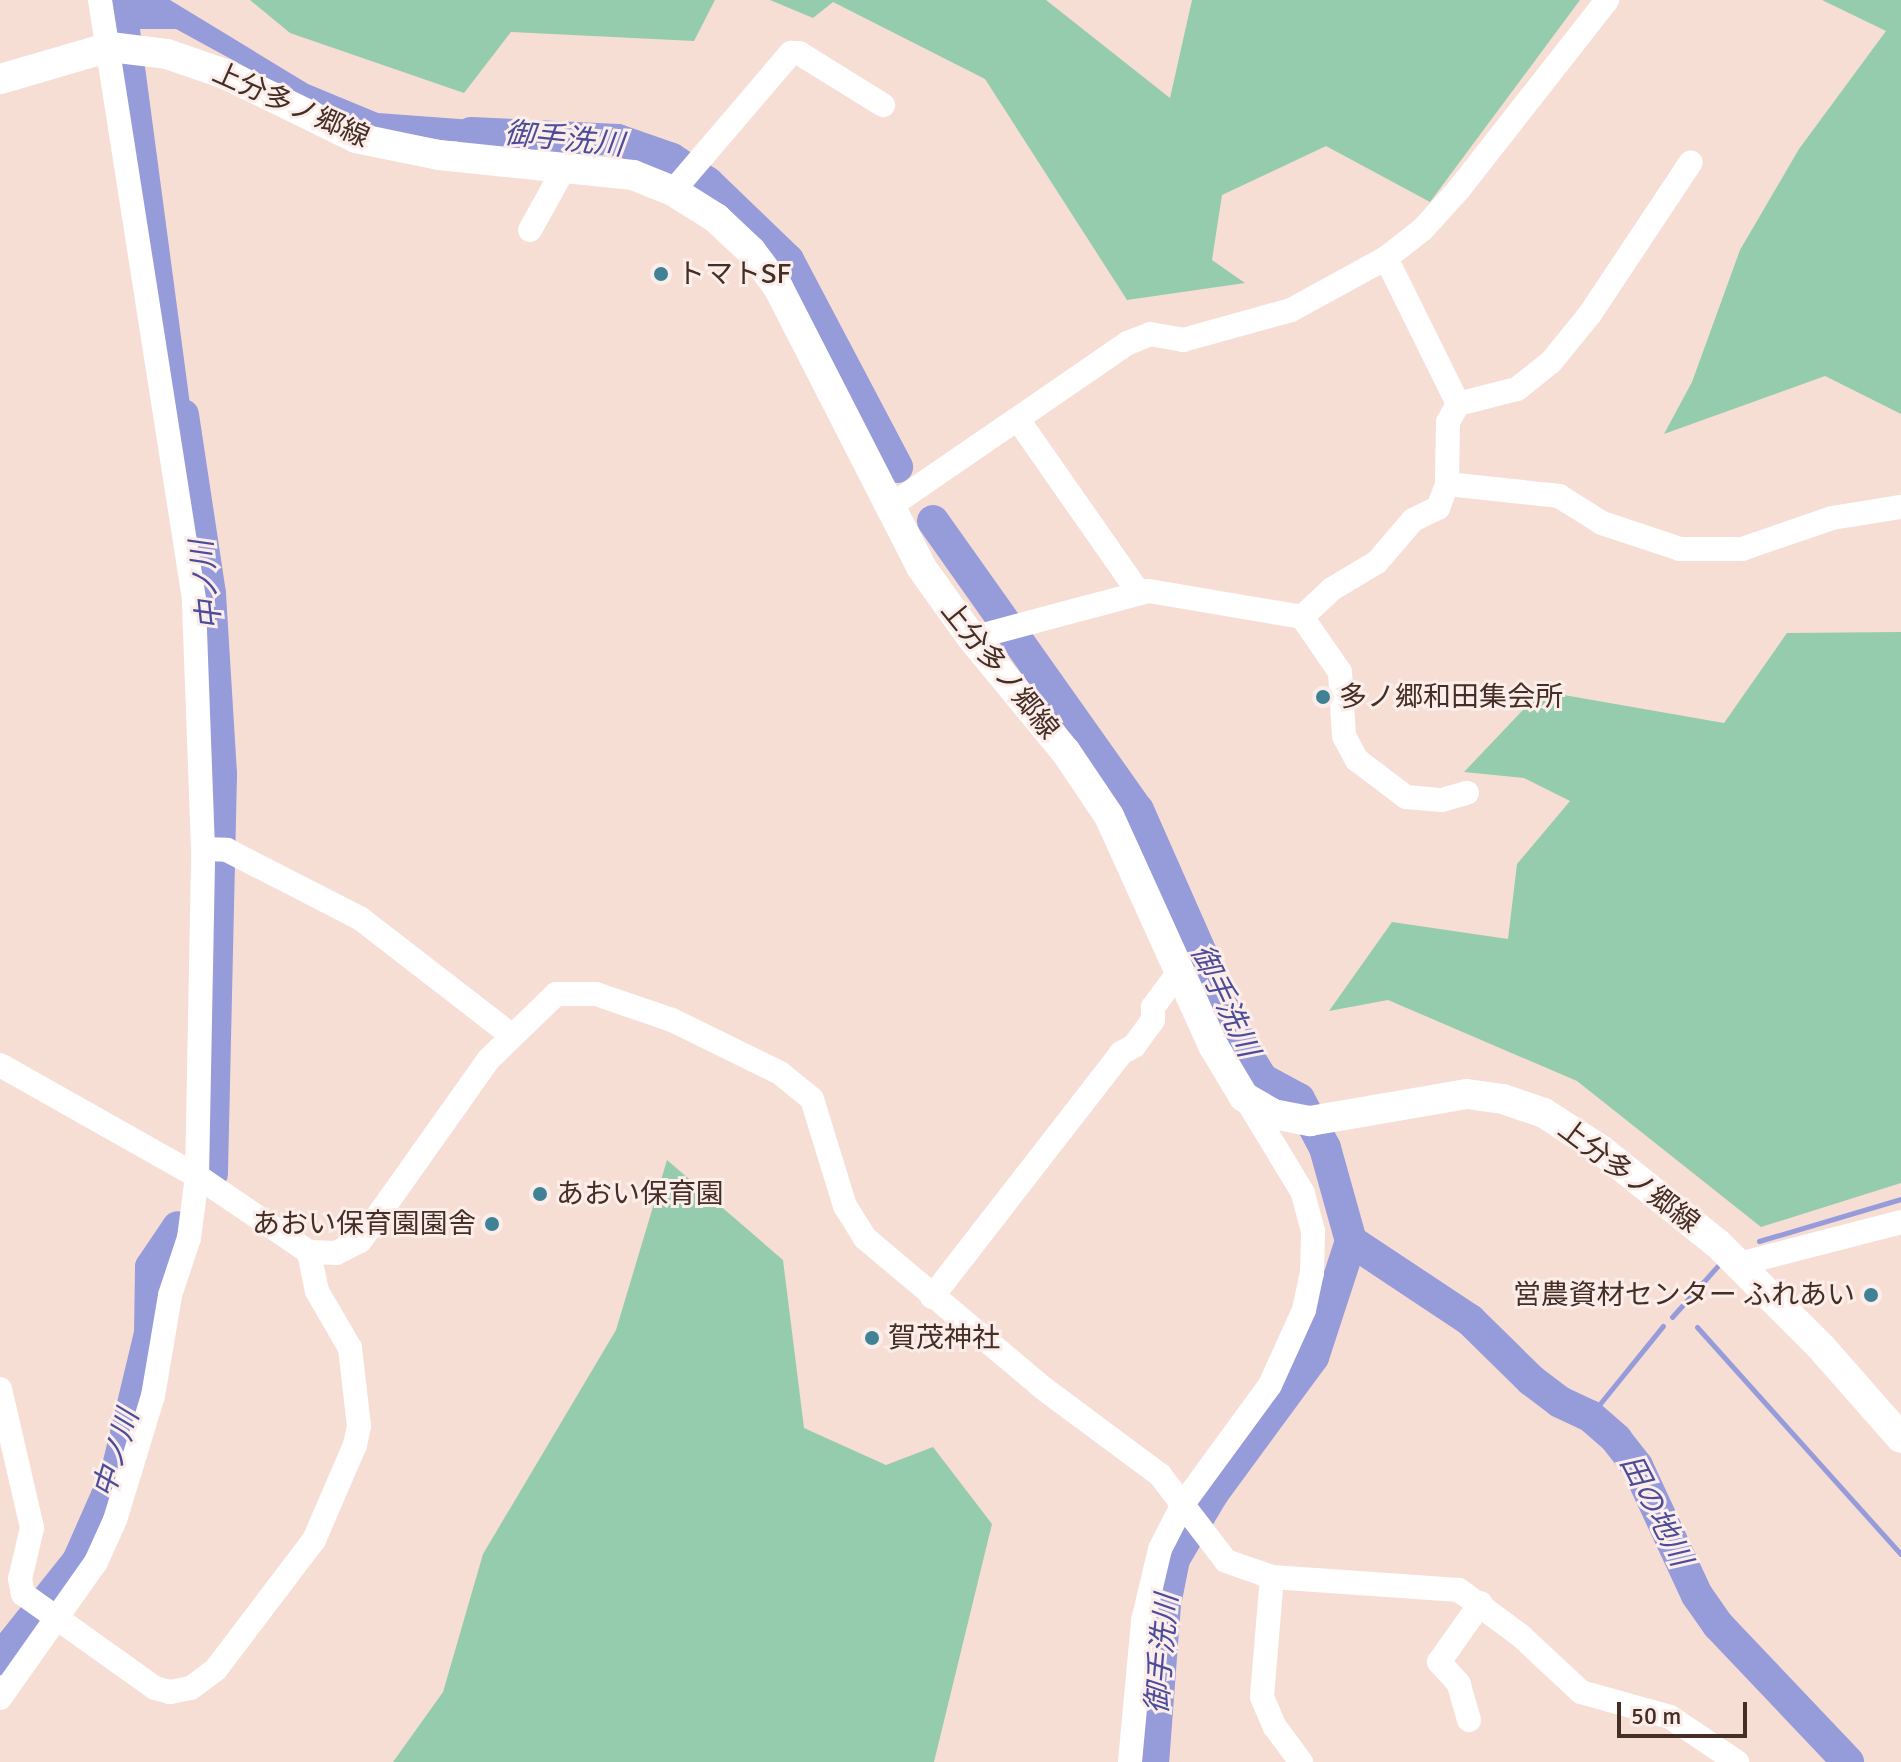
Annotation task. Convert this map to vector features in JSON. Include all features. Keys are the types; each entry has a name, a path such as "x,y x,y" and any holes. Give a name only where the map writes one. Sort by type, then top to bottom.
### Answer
{"main road":[{"path":"0,79 127,49"},
{"name":"上分多ノ郷線","path":"127,49 225,74 324,125 374,143 453,156 566,165 678,185 735,234 778,287 921,567 981,636 1109,816 1179,972 1244,1097 1273,1114 1310,1121 1340,1120 1467,1094 1522,1104 1601,1150 1739,1264 1901,1438"}],"street":[{"path":"0,1698 47,1614 104,1549 131,1474 153,1396 170,1295 189,1238 197,1176 214,849 194,599 127,49 100,0"},
{"path":"889,507 1146,335 1183,340 1291,310 1386,258 1423,229 1459,189 1607,0"},
{"path":"678,185 791,53 799,53 883,105"},
{"path":"1302,617 1332,589 1377,562 1413,520 1438,508 1447,484 1448,422 1458,404 1517,389 1551,362 1590,314 1691,162"},
{"path":"530,230 566,165"},
{"path":"1386,258 1458,404"},
{"path":"1019,421 1139,593"},
{"path":"1447,484 1559,496 1602,523 1680,549 1742,549 1832,518 1901,507"},
{"path":"981,636 1017,624 1158,590 1302,617 1340,672 1344,736 1357,760 1406,797 1442,800 1467,793"},
{"path":"214,849 361,919 510,1034"},
{"path":"932,1297 1121,1053 1122,1036 1142,1009 1153,1007 1179,972"},
{"path":"0,1065 197,1176 309,1252 347,1251 360,1241 510,1034 556,994 577,991 672,1020 780,1073 812,1099 825,1151 854,1224 932,1297 1160,1475 1203,1536 1226,1561 1272,1577 1446,1587 1481,1603 1581,1692 1670,1717 1737,1762"},
{"path":"1130,1762 1143,1621 1160,1549 1270,1385 1304,1310 1312,1273 1313,1231 1303,1193 1244,1097"},
{"path":"1739,1264 1901,1222"},
{"path":"0,1389 32,1528 20,1587 47,1614 155,1688 180,1691 216,1669 314,1540 349,1469 359,1426 350,1348 317,1291 309,1252"},
{"path":"1272,1577 1262,1697 1266,1712 1301,1762"},
{"path":"1469,1720 1459,1684 1439,1662 1481,1603"}],"green space":[{"path":"250,0 715,0 694,41 511,32 464,93 290,33"},
{"path":"770,0 1046,0 1170,98 1192,0 1580,0 1430,202 1326,146 1222,195 1212,260 1245,283 1127,300 985,79 833,2 813,18"},
{"path":"1822,0 1901,0 1901,414 1825,376 1664,434 1692,382 1740,250 1799,149 1886,31"},
{"path":"1901,632 1901,1183 1761,1227 1577,1081 1388,1000 1329,1011 1392,922 1508,939 1517,864 1570,801 1524,778 1464,772 1541,691 1724,723 1787,633"},
{"path":"667,1160 783,1260 804,1428 886,1465 933,1447 992,1524 934,1762 393,1762 443,1692 483,1554 616,1330"}],"water":[{"path":"111,0 170,0 308,84 378,113 514,123 514,143 446,141 372,128 304,99 176,29 140,29 197,457 180,458"}],"waterway":[{"name":"御手洗川","path":"471,133 618,140 672,159 708,183 788,260 897,467"},
{"name":"中ノ川","path":"183,415 210,594 221,775 212,1174"},
{"name":"御手洗川","path":"933,521 1138,810 1244,1050 1262,1079 1299,1099 1325,1148 1351,1241 1313,1357 1213,1493 1174,1559 1165,1604 1153,1762"},
{"path":"1759,1241 1901,1199"},
{"name":"中ノ川","path":"0,1659 78,1561 116,1475 150,1333 151,1267 178,1227"},
{"name":"田の地川","path":"1351,1241 1470,1320 1531,1380 1560,1402 1590,1416 1616,1439 1637,1466 1697,1595 1718,1625 1848,1762"},
{"path":"1672,1317 1722,1261"},
{"path":"1590,1416 1663,1326"},
{"path":"1697,1327 1901,1554"}],"place":[{"name":"トマトSF","path":"661,274"},
{"name":"多ノ郷和田集会所","path":"1323,697"},
{"name":"あおい保育園","path":"540,1194"},
{"name":"あおい保育園園舎","path":"492,1224"},
{"name":"営農資材センター ふれあい","path":"1871,1295"},
{"name":"賀茂神社","path":"872,1338"}]}
